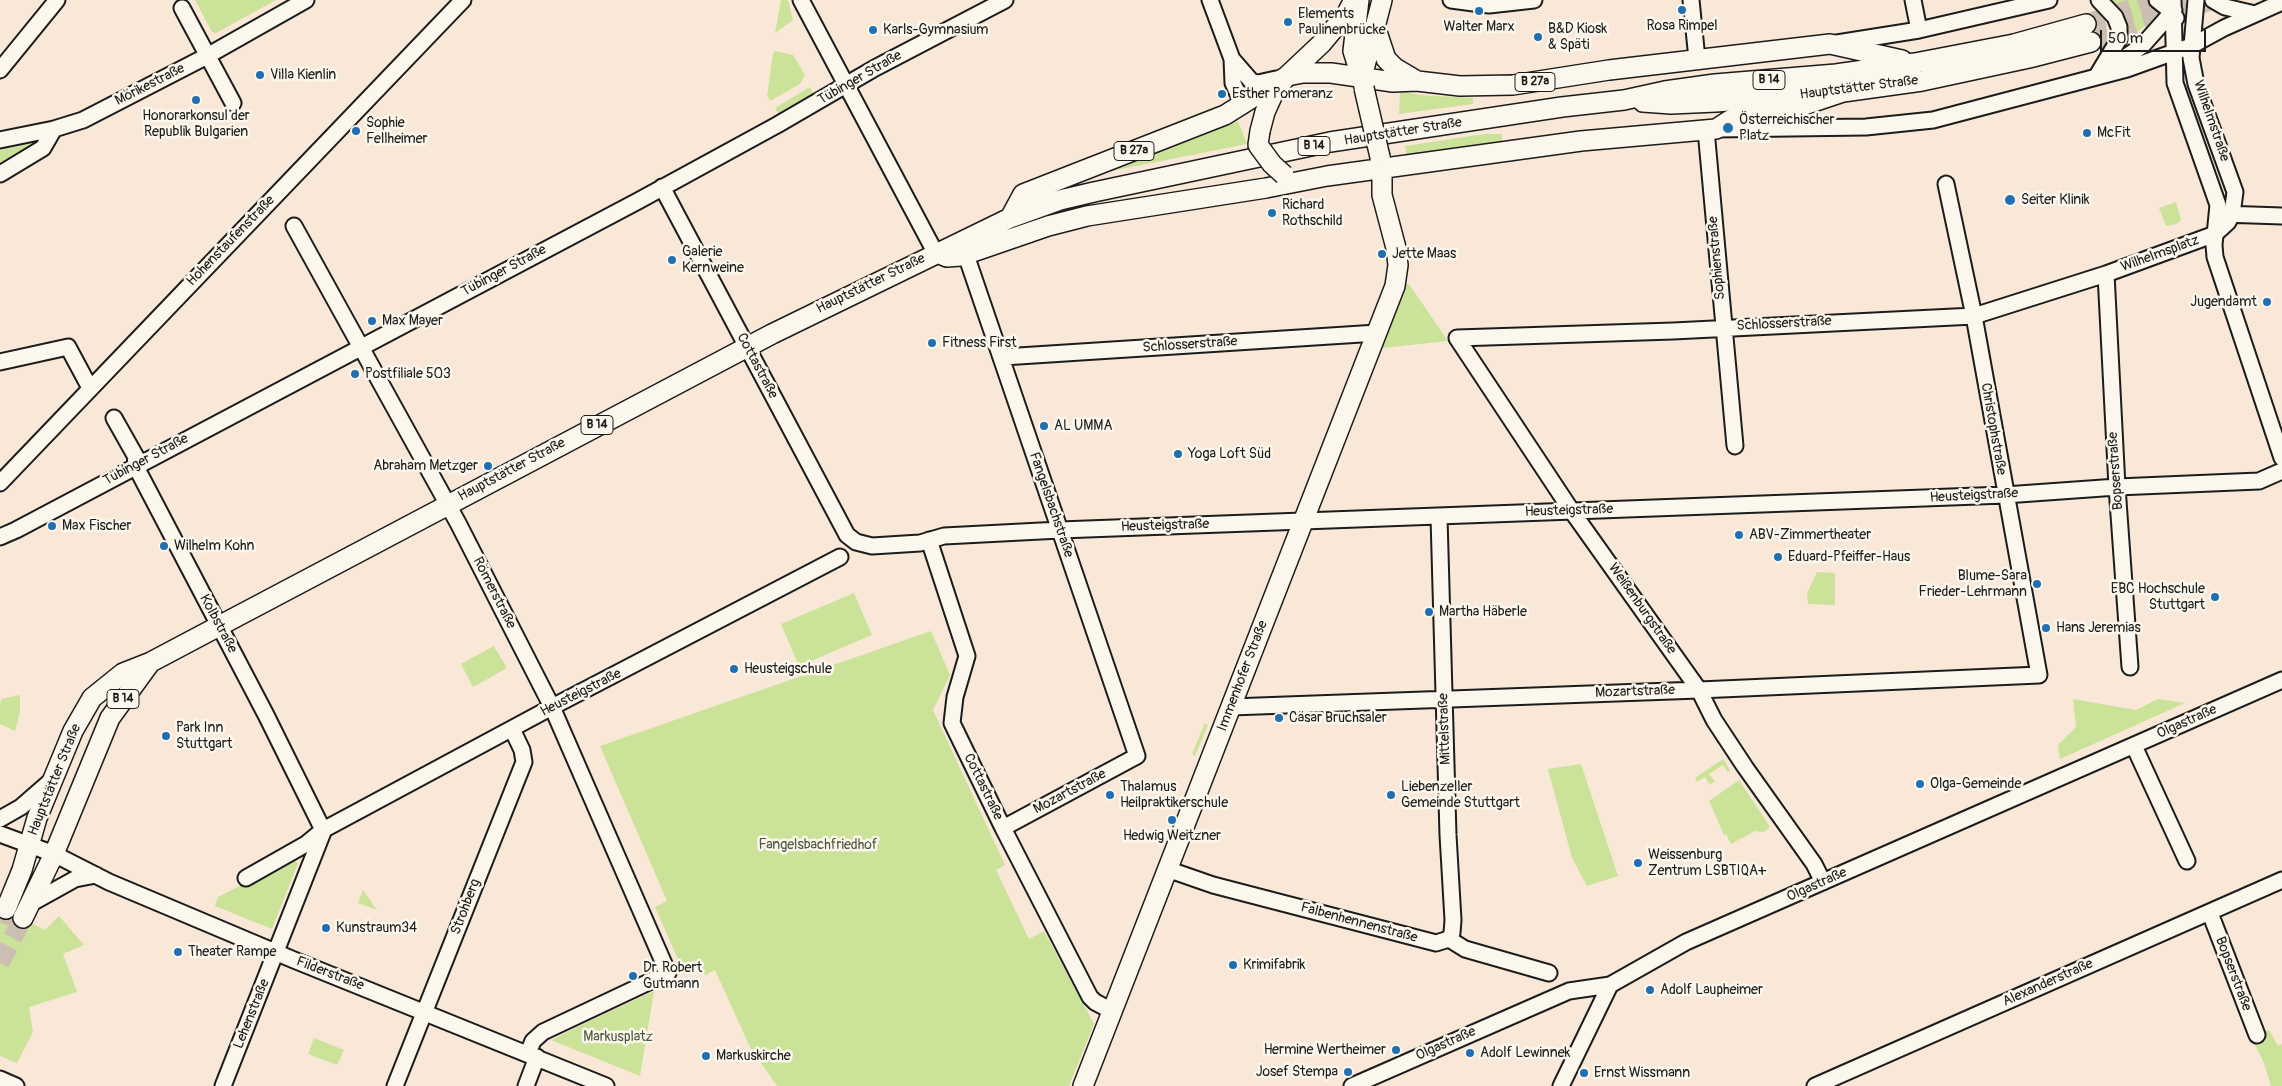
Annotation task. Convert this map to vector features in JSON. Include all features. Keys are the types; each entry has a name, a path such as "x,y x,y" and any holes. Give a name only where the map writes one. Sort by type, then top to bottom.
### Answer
{"main road":[{"name":"B 27a","path":"1010,218 1023,194 1225,115 1243,106 1287,76 1322,42 1354,6"},
{"name":"B 27a","path":"1354,6 1353,51 1363,82 1381,162"},
{"name":"B 27a","path":"1363,82 1379,14"},
{"name":"B 27a","path":"1379,14 1386,59 1395,68 1417,81 1460,86 1513,85 1609,70 1830,44 1915,64"},
{"name":"Hauptstätter Straße","path":"29,845 37,818 83,713 92,698 123,673 151,662 746,347 935,252 1010,218 1060,200 1330,142 1562,107 1624,100 1665,90 1827,75 1915,64 2014,44 2088,33 2028,58 1922,81 1843,92 1689,103 1624,100"},
{"path":"1257,136 1269,101 1287,76 1310,72 1363,82 1417,81"},
{"path":"935,252 947,257 966,255 1048,226 1087,216 1353,172 1381,162 1581,141 1711,130 1730,120 1795,108 1843,92"},
{"path":"1243,106 1272,164 1284,175 1306,179"},
{"path":"1381,162 1382,195"},
{"path":"1353,172 1370,183 1382,195"},
{"name":"Immenhofer Straße","path":"1083,1086 1395,286 1398,265 1396,248 1382,195"},
{"name":"Hauptstätter Straße","path":"54,854 101,739 118,705 151,662"},
{"name":"B 14","path":"83,713 88,715 101,739"},
{"name":"B 14","path":"6,909 22,870 29,845"},
{"name":"B 14","path":"27,911 54,854"}],"street":[{"path":"0,70 57,0"},
{"name":"Mörikestraße","path":"0,140 54,129 83,120 207,56 306,0"},
{"name":"Hohenstaufenstraße","path":"0,483 463,0"},
{"path":"801,0 935,252"},
{"name":"Tübinger Straße","path":"0,537 662,187 778,125 846,84 1005,0"},
{"path":"1210,0 1232,59 1233,83 1243,106"},
{"path":"1450,0 1489,5 1534,0"},
{"path":"1691,0 1697,59"},
{"path":"1913,0 1919,30"},
{"path":"1830,44 1919,30 2049,0"},
{"path":"2096,77 2119,39 2119,27 2115,17 2099,0"},
{"path":"2157,0 2185,2"},
{"path":"2213,0 2225,7 2256,7 2277,4"},
{"path":"2096,77 2142,46 2185,2"},
{"path":"2173,52 2181,29 2185,2"},
{"path":"2185,2 2181,29 2191,46"},
{"name":"Wilhelmstraße","path":"2185,2 2196,84 2235,192 2225,214 2218,205 2175,83 2173,52 2185,2"},
{"path":"1711,130 1866,127 1934,120 2003,104 2156,60 2191,46 2256,7"},
{"path":"182,8 233,103"},
{"path":"1232,59 1252,82 1258,83 1287,76"},
{"path":"2156,60 2175,83"},
{"path":"0,174 43,148 54,129"},
{"name":"Sophienstraße","path":"1711,130 1724,328 1735,446"},
{"name":"Christophstraße","path":"1946,184 1974,316 2039,675"},
{"name":"Cottastraße","path":"662,187 847,535 856,542"},
{"path":"2282,216 2225,214 2228,222 2215,234 2216,260 2282,458"},
{"name":"Römerstraße","path":"294,226 362,346 448,505 552,707 668,973 544,1032 534,1041 533,1055"},
{"name":"Wilhelmsplatz","path":"2106,274 2215,234"},
{"name":"Fangelsbachstraße","path":"966,255 1003,357 1137,756"},
{"name":"Schlosserstraße","path":"1457,338 1974,316 2106,274"},
{"name":"Bopserstraße","path":"2106,274 2117,487 2130,667"},
{"name":"Schlosserstraße","path":"1003,357 1377,333"},
{"name":"Weißenburgstraße","path":"1457,338 1572,510 1700,690 1714,720 1734,752 1814,864 1824,882"},
{"path":"0,362 68,347 90,388"},
{"name":"Kolbstraße","path":"114,418 136,457 136,465 323,830"},
{"name":"Heusteigstraße","path":"856,542 872,546 930,540 944,536 1060,530 2005,495 2117,487 2259,482 2282,471"},
{"name":"Mittelstraße","path":"1439,517 1453,920 1452,933 1449,939"},
{"name":"Cottastraße","path":"930,540 967,656 954,696 952,723 1003,828 1090,997 1094,1002 1112,1010"},
{"name":"Heusteigstraße","path":"246,878 306,844 323,830 512,728 840,558"},
{"name":"Mozartstraße","path":"1231,707 1700,690 2039,675"},
{"name":"Olgastraße","path":"1352,1086 1569,990 1610,985 1686,942 2282,680"},
{"name":"Strohberg","path":"395,1086 524,762 522,750 512,728"},
{"path":"2134,746 2187,861"},
{"name":"Mozartstraße","path":"1003,828 1137,756"},
{"path":"0,819 21,807 53,779"},
{"name":"Lehenstraße","path":"223,1086 277,952 323,830"},
{"name":"Filderstraße","path":"0,834 54,854 96,875 277,952 606,1086"},
{"name":"Falbenhennenstraße","path":"1167,869 1213,885 1436,943 1449,939"},
{"path":"27,911 75,879 96,875"},
{"name":"Alexanderstraße","path":"1814,1086 2282,880"},
{"name":"Bopserstraße","path":"2210,913 2257,1035"},
{"path":"1449,939 1465,949 1549,973"},
{"path":"1561,1086 1610,985"},
{"path":"526,1086 533,1055"},
{"path":"0,1079 16,1086"}],"green space":[{"path":"195,0 276,0 216,33 212,32"},
{"path":"781,0 788,0 793,20 775,33"},
{"path":"2109,0 2143,0 2147,24 2127,42 2125,41 2120,11"},
{"path":"775,51 793,55 805,75 800,84 770,101 767,96 773,53"},
{"path":"810,87 813,93 778,113 775,108"},
{"path":"1400,91 1419,95 1473,98 1473,104 1399,114"},
{"path":"1216,106 1218,112 1029,183 1072,164"},
{"path":"1238,121 1247,144 1101,173 1223,123 1225,126"},
{"path":"1484,134 1502,134 1502,144 1407,157 1405,146"},
{"path":"29,144 31,147 0,164 0,150"},
{"path":"2176,202 2181,220 2176,224 2166,226 2159,208"},
{"path":"1406,284 1409,284 1448,341 1382,348"},
{"path":"1817,572 1835,573 1835,605 1808,604 1807,593"},
{"path":"854,593 872,635 799,666 781,624"},
{"name":"Fangelsbachfriedhof","path":"931,631 950,675 933,710 1005,865 996,870 1029,939 1044,931 1094,1024 1069,1086 777,1086 750,1047 715,970 705,975 701,967 685,975 655,907 667,901 600,746"},
{"path":"494,646 507,668 473,687 461,664"},
{"path":"20,695 20,712 15,731 0,724 1,699"},
{"path":"2073,699 2136,710 2158,699 2185,703 2060,759 2058,745 2076,727"},
{"path":"1205,723 1208,725 1195,756 1192,754"},
{"path":"1723,759 1730,770 1728,772 1723,765 1709,774 1715,781 1710,785 1705,777 1697,782 1695,778"},
{"path":"1581,764 1618,876 1587,886 1572,858 1548,769"},
{"path":"1739,780 1770,827 1764,832 1755,831 1731,844 1726,834 1724,835 1709,801"},
{"path":"293,859 298,863 272,929 215,906 218,897"},
{"path":"363,890 377,910 358,903"},
{"path":"0,907 45,930 59,916 84,945 63,954 77,992 29,1007 33,1032 17,1063 0,1056"},
{"name":"Markusplatz","path":"654,991 640,1076 551,1040 602,1015"},
{"path":"2269,1030 2278,1046 2282,1044 2282,1086 2271,1086 2264,1063 2251,1037"},
{"path":"314,1038 344,1050 337,1065 308,1054"}],"tunnel":[{"path":"2086,24 2156,0"},
{"path":"2091,42 2213,0"},
{"path":"0,922 6,909"},
{"path":"0,963 23,918"}],"place":[{"name":"Rosa Rimpel","path":"1682,10"},
{"name":"Walter Marx","path":"1479,11"},
{"name":"Elements Paulinenbrücke","path":"1288,22"},
{"name":"Karls-Gymnasium","path":"873,30"},
{"name":"B&D Kiosk & Späti","path":"1538,37"},
{"name":"Villa Kienlin","path":"260,75"},
{"name":"Esther Pomeranz","path":"1222,94"},
{"name":"Honorarkonsul der Republik Bulgarien","path":"196,100"},
{"name":"Österreichischer Platz","path":"1728,128"},
{"name":"Sophie Fellheimer","path":"356,131"},
{"name":"McFit","path":"2087,133"},
{"name":"Seiter Klinik","path":"2010,200"},
{"name":"Richard Rothschild","path":"1272,213"},
{"name":"Jette Maas","path":"1382,254"},
{"name":"Galerie Kernweine","path":"672,260"},
{"name":"Jugendamt","path":"2267,302"},
{"name":"Max Mayer","path":"372,321"},
{"name":"Fitness First","path":"932,343"},
{"name":"Postfiliale 503","path":"355,374"},
{"name":"AL UMMA","path":"1044,426"},
{"name":"Yoga Loft Süd","path":"1178,454"},
{"name":"Abraham Metzger","path":"488,466"},
{"name":"Max Fischer","path":"52,526"},
{"name":"ABV-Zimmertheater","path":"1739,535"},
{"name":"Wilhelm Kohn","path":"164,546"},
{"name":"Eduard-Pfeiffer-Haus","path":"1778,557"},
{"name":"Blume-Sara Frieder-Lehrmann","path":"2037,584"},
{"name":"EBC Hochschule Stuttgart","path":"2215,597"},
{"name":"Martha Häberle","path":"1429,612"},
{"name":"Hans Jeremias","path":"2046,628"},
{"name":"Heusteigschule","path":"734,669"},
{"name":"Cäsar Bruchsaler","path":"1279,718"},
{"name":"Park Inn Stuttgart","path":"166,736"},
{"name":"Olga-Gemeinde","path":"1920,784"},
{"name":"Thalamus Heilpraktikerschule","path":"1110,795"},
{"name":"Liebenzeller Gemeinde Stuttgart","path":"1391,795"},
{"name":"Hedwig Weitzner","path":"1172,820"},
{"name":"Weissenburg Zentrum LSBTIQA+","path":"1638,863"},
{"name":"Kunstraum34","path":"326,928"},
{"name":"Theater Rampe","path":"178,952"},
{"name":"Krimifabrik","path":"1233,965"},
{"name":"Dr. Robert Gutmann","path":"633,976"},
{"name":"Adolf Laupheimer","path":"1650,990"},
{"name":"Hermine Wertheimer","path":"1396,1050"},
{"name":"Adolf Lewinnek","path":"1470,1053"},
{"name":"Markuskirche","path":"706,1056"},
{"name":"Josef Stempa","path":"1348,1072"},
{"name":"Ernst Wissmann","path":"1584,1073"}]}
